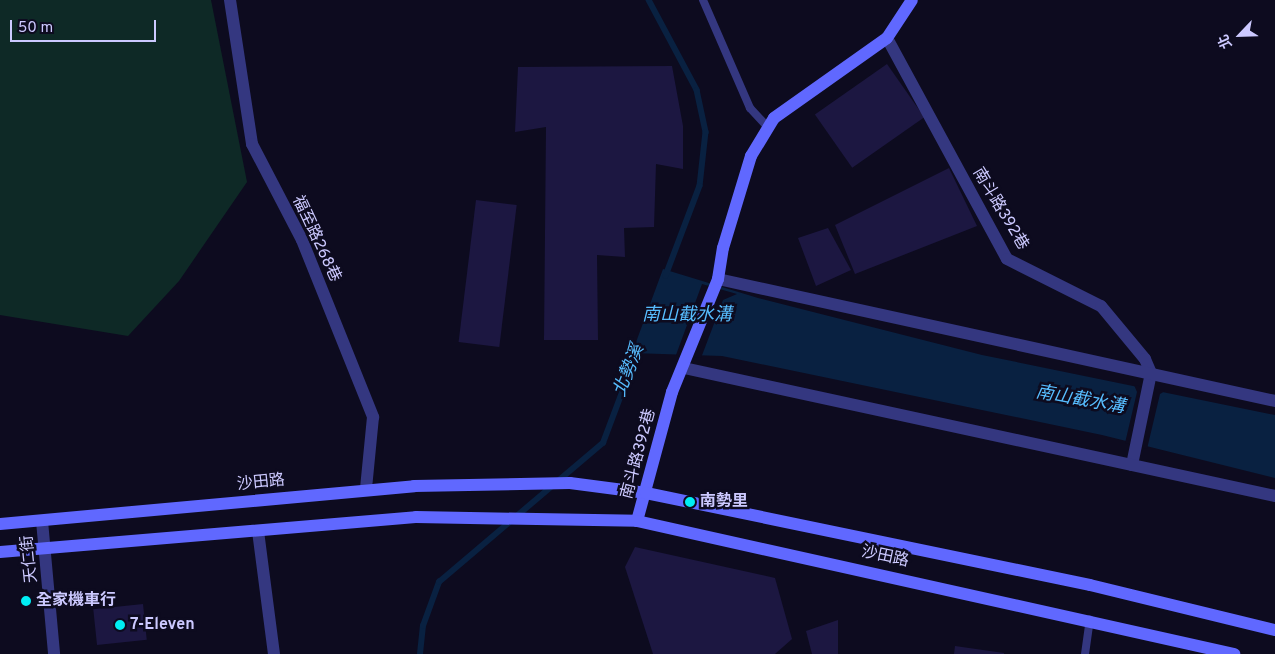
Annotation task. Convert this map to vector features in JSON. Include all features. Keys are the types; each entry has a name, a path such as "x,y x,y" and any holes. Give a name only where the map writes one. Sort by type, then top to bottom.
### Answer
{"street":[{"name":"福至路268巷","path":"230,0 252,144 302,240 374,417 366,489"},
{"path":"912,0 887,38 767,126 751,156 723,248 718,279 1275,401"},
{"name":"南斗路392巷","path":"887,38 1007,259 1101,306 1133,340 1151,373"},
{"name":"南斗路392巷","path":"638,521 672,392 684,368 718,279"},
{"path":"684,368 1275,496"},
{"path":"1132,465 1151,373"},
{"name":"沙田路","path":"0,524 366,489 525,482 570,484 646,493 1090,585 1275,630"},
{"name":"沙田路","path":"258,531 416,517 525,517 638,521 1090,619 1234,654"},
{"name":"天仁街","path":"42,521 46,548 54,654"},
{"path":"0,552 258,531 274,654"}],"lane":[{"path":"703,0 750,108 767,126"},
{"path":"1085,654 1090,619"}],"green space":[{"path":"0,0 211,0 247,182 179,281 128,336 0,315"}],"water":[{"name":"南山截水溝","path":"663,269 758,298 982,355 1275,415 1275,478 1102,435 722,356 632,353"}],"pier":[{"path":"702,284 737,294 723,300 701,358 676,355"},
{"path":"1134,385 1165,391 1160,394 1147,449 1125,443 1137,392"}],"building":[{"path":"887,64 924,117 852,168 815,114"},
{"path":"672,66 683,126 683,169 656,164 654,227 624,228 625,257 597,255 598,340 544,340 546,127 515,132 518,67"},
{"path":"949,168 977,226 855,274 835,225"},
{"path":"476,200 517,205 499,347 459,342"},
{"path":"828,228 851,270 816,286 798,238"},
{"path":"635,547 775,578 792,639 775,654 653,654 625,567"},
{"name":"7-Eleven","path":"143,604 147,640 97,645 93,609"},
{"path":"838,620 838,654 812,654 806,631"},
{"path":"955,646 1004,653 1004,654 954,654"}],"waterway":[{"name":"北勢溪","path":"649,0 697,90 706,132 700,186 666,276"},
{"name":"北勢溪","path":"420,654 423,626 439,582 603,443 639,347"}],"place":[{"name":"南勢里","path":"690,502"},
{"name":"全家機車行","path":"26,601"},
{"name":"7-Eleven","path":"120,625"}]}
